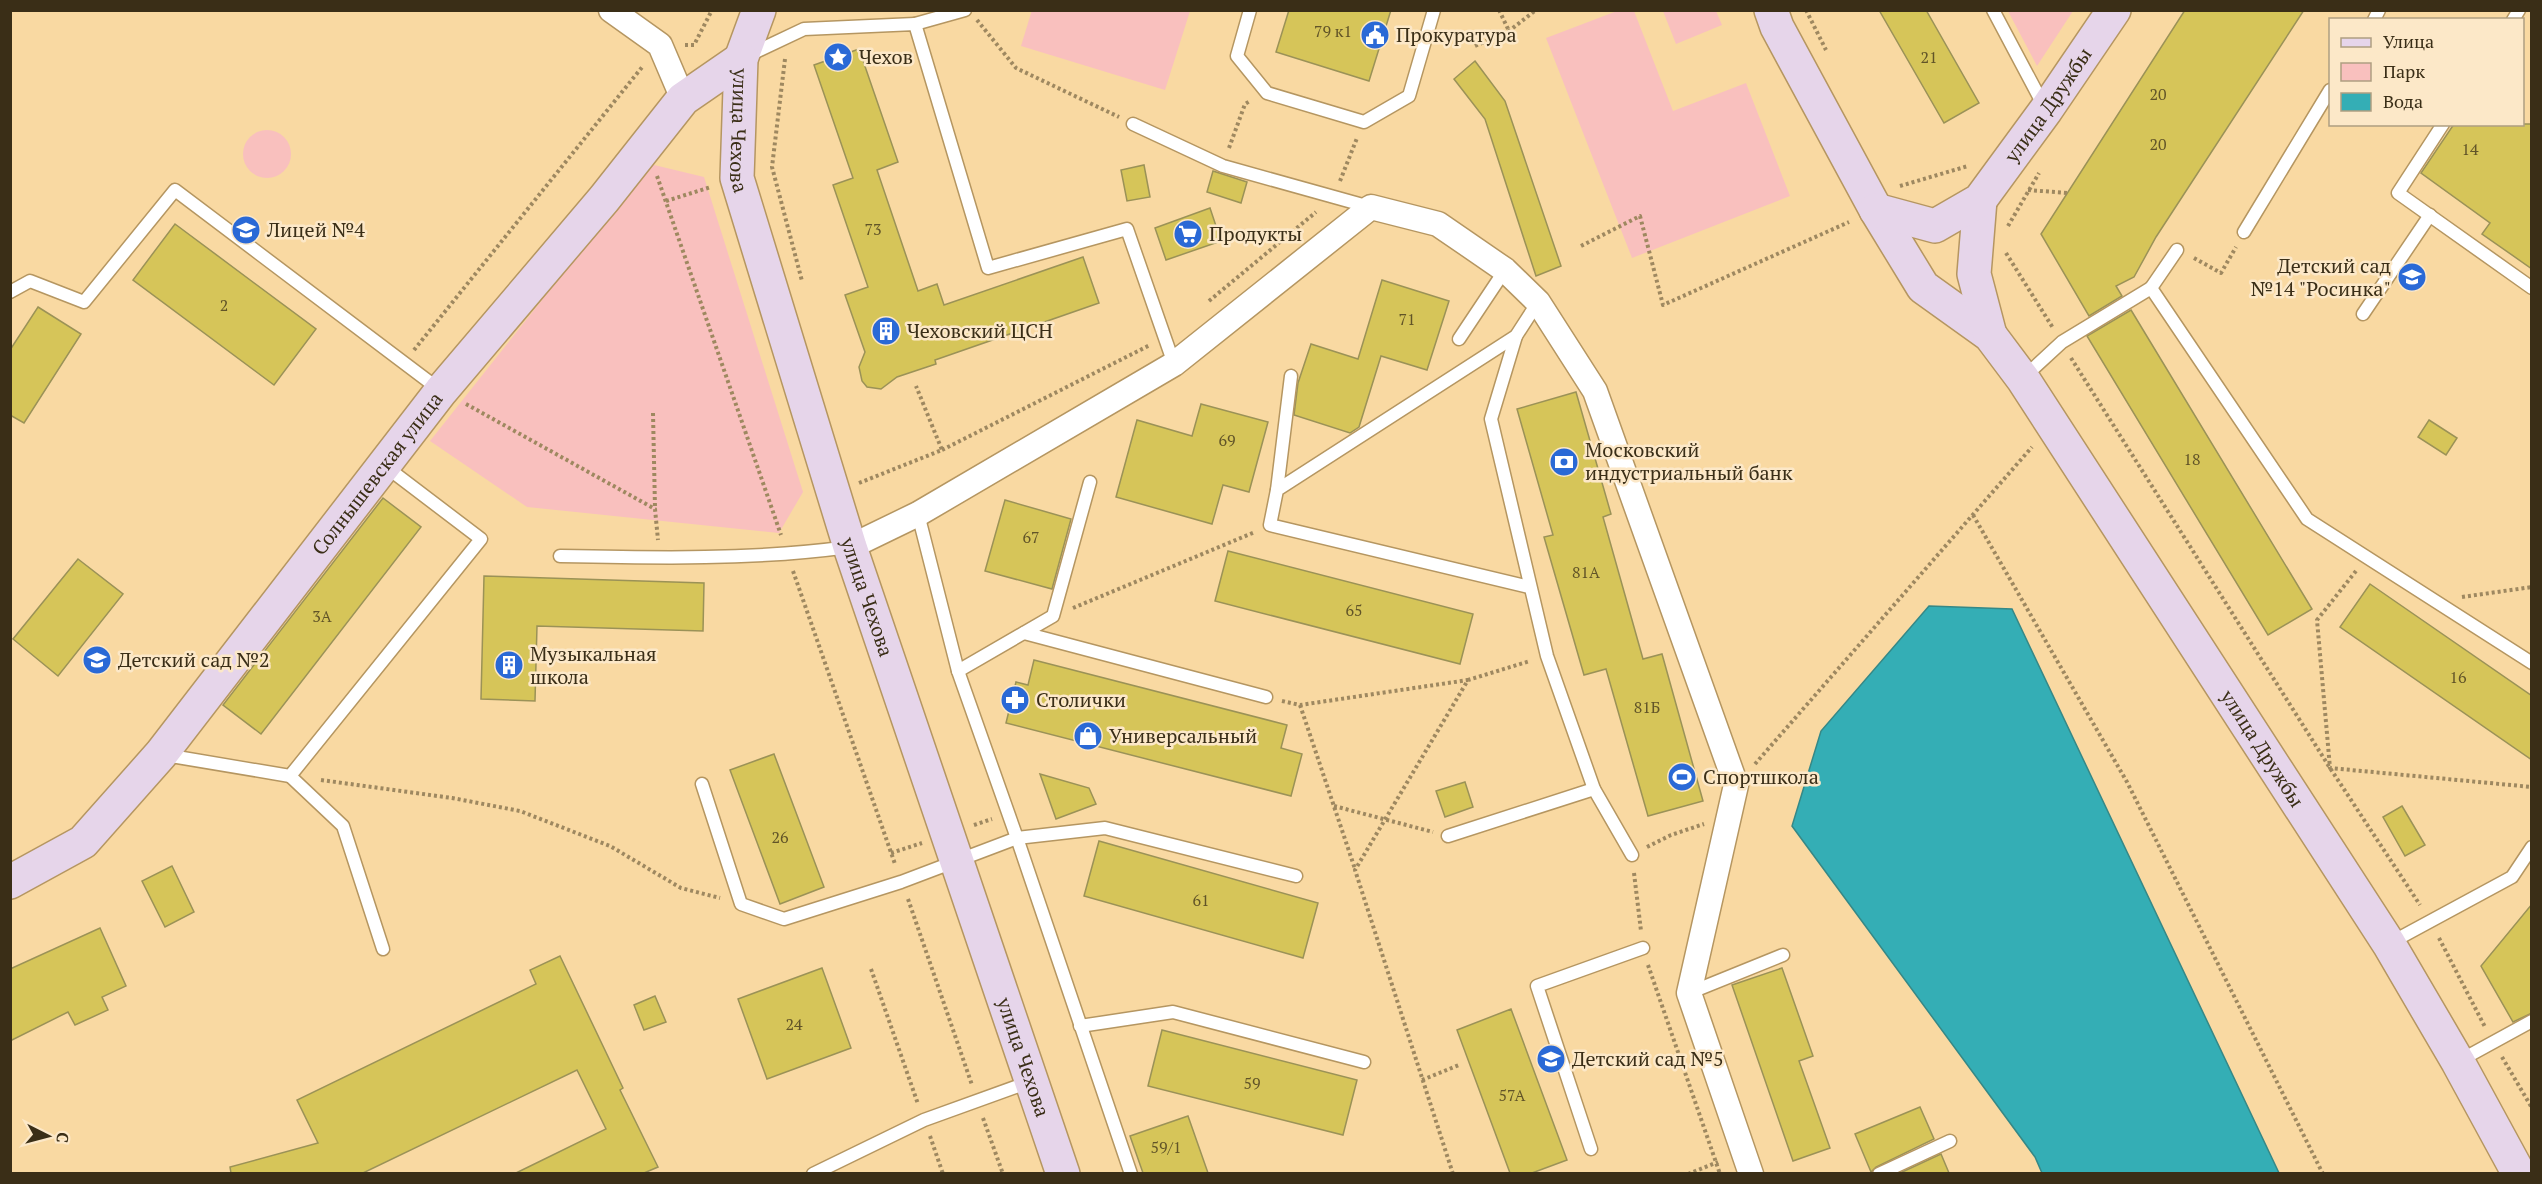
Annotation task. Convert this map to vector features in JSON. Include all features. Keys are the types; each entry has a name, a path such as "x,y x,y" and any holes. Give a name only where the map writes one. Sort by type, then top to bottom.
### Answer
{"street":[{"path":"611,10 660,45 683,99"},
{"name":"улица Чехова","path":"759,10 741,59 737,178 850,547 1063,1173"},
{"name":"улица Дружбы","path":"1771,10 1777,27 1885,199 1923,287 1990,335 2023,379 2389,944 2519,1173"},
{"name":"улица Дружбы","path":"1885,199 1935,226 1980,200 2046,110 2114,10"},
{"name":"Солнышевская улица","path":"10,882 83,843 161,754 441,391 683,99 741,59"},
{"name":"улица Дружбы","path":"1980,200 1974,274 1990,335"},
{"path":"850,547 918,514 1174,364 1371,207 1438,224 1505,270 1538,302 1594,391 1736,785 1689,993 1747,1163"}],"lane":[{"path":"741,59 804,29 915,24 965,10"},
{"path":"1250,10 1236,56 1267,93 1364,122 1409,96 1434,10"},
{"path":"1993,10 2046,110"},
{"path":"915,24 988,267 1127,229 1174,364"},
{"path":"2244,231 2329,93"},
{"path":"1133,124 1223,166 1371,207"},
{"path":"2442,126 2398,193 2532,288"},
{"path":"10,292 30,281 84,302 175,189 441,391"},
{"path":"2363,314 2430,215"},
{"path":"2023,379 2062,342 2151,288 2177,250"},
{"path":"1459,339 1505,270"},
{"path":"2151,288 2307,519 2532,663"},
{"path":"1538,302 1516,336 1491,419 1547,656 1594,789 1632,855"},
{"path":"1277,490 1516,336"},
{"path":"1291,375 1277,490 1270,525 1529,587"},
{"path":"290,776 482,539 385,466"},
{"path":"958,671 1053,616 1090,482"},
{"path":"918,514 958,671 1131,1173"},
{"path":"560,556 661,558 787,555 850,547"},
{"path":"1024,633 1266,697"},
{"path":"161,754 290,776 343,826 383,949"},
{"path":"702,784 741,904 784,919 902,882 1017,838 1106,828 1296,876"},
{"path":"1448,836 1594,789"},
{"path":"2389,944 2511,877 2532,848"},
{"path":"1591,1149 1537,986 1643,948"},
{"path":"1689,993 1783,955"},
{"path":"1080,1026 1173,1012 1364,1062"},
{"path":"2458,1062 2532,1021"},
{"path":"813,1173 924,1120 1033,1081"},
{"path":"1879,1173 1950,1141"}],"path":[{"path":"404,362 660,45 694,45 712,10"},
{"path":"1499,10 1509,31"},
{"path":"1475,46 1509,31 1536,10"},
{"path":"1806,10 1827,52"},
{"path":"976,19 1016,68 1133,124"},
{"path":"788,37 772,167 804,292"},
{"path":"1223,166 1245,104 1267,93"},
{"path":"647,145 1002,1173"},
{"path":"1581,246 1641,216 1663,305 1885,199 1973,165"},
{"path":"2028,190 2067,193"},
{"path":"2004,232 2020,202"},
{"path":"2177,250 2221,273 2244,231"},
{"path":"2006,252 2330,768 2431,921 2493,1042 2532,1108"},
{"path":"855,484 942,450 916,386"},
{"path":"441,391 655,509"},
{"path":"653,413 655,509 661,558"},
{"path":"1736,785 2035,444"},
{"path":"1973,515 2127,782 2323,1173"},
{"path":"1053,616 1270,525"},
{"path":"2330,768 2317,620 2367,557"},
{"path":"2435,601 2532,587"},
{"path":"1266,697 1300,705 1468,680 1547,656"},
{"path":"1355,870 1468,680"},
{"path":"1300,705 1453,1173"},
{"path":"2330,768 2532,787"},
{"path":"290,776 441,796 520,811 610,846 681,888 741,904"},
{"path":"1334,806 1448,836"},
{"path":"1632,855 1671,835 1708,823"},
{"path":"891,853 924,842"},
{"path":"871,969 943,1173"},
{"path":"1422,1080 1459,1065"},
{"path":"1688,1173 1747,1163"}],"green space":[{"path":"1032,10 1190,11 1165,90 1021,46"},
{"path":"1617,11 1634,11 1673,111 1746,83 1790,196 1632,258 1546,38"},
{"path":"1663,11 1716,11 1722,25 1676,44"},
{"path":"2008,11 2073,11 2037,66"},
{"path":"267,130 284,137 291,154 284,171 267,178 250,171 243,154 250,137"},
{"path":"650,164 704,177 803,492 779,533 527,507 430,441"}],"water":[{"path":"1929,606 2012,609 2279,1173 2042,1173 2035,1157 1792,826 1821,731"}],"building":[{"path":"1289,10 1391,10 1369,81 1276,52"},
{"path":"1879,10 1926,10 1979,103 1944,123"},
{"path":"2185,10 2304,10 2156,237 2134,277 2116,286 2122,296 2089,316 2041,234"},
{"path":"859,49 898,162 877,170 918,291 937,284 944,305 1083,257 1099,303 935,360 936,364 897,377 881,389 867,387 862,381 859,367 865,352 845,295 868,287 833,185 853,178 814,65"},
{"path":"1475,61 1505,101 1561,266 1536,276 1485,119 1454,79"},
{"path":"2532,124 2532,269 2482,234 2490,223 2421,173 2453,126"},
{"path":"1144,165 1150,197 1127,201 1121,170"},
{"path":"1213,171 1247,182 1241,203 1207,192"},
{"name":"Продукты","path":"1210,208 1221,241 1166,260 1155,228"},
{"path":"175,224 316,329 274,385 133,280"},
{"path":"1382,280 1449,301 1427,370 1381,356 1359,427 1350,433 1294,415 1298,383 1311,344 1358,359"},
{"path":"38,307 81,334 24,423 10,415 10,350"},
{"path":"2131,310 2312,609 2268,635 2087,336"},
{"path":"1576,392 1611,514 1603,517 1643,659 1662,654 1703,801 1648,816 1606,669 1584,675 1544,537 1553,535 1517,409"},
{"path":"1201,404 1268,422 1249,492 1223,485 1212,524 1116,497 1137,420 1192,436"},
{"path":"2429,420 2457,438 2446,455 2418,437"},
{"path":"383,498 421,527 261,734 223,705"},
{"path":"1005,500 1071,519 1052,589 985,571"},
{"path":"1228,551 1473,614 1460,664 1215,601"},
{"path":"78,559 123,594 58,676 13,639"},
{"name":"Музыкальная школа","path":"484,576 704,583 703,631 537,626 535,701 481,699"},
{"path":"2370,584 2532,696 2532,760 2340,627"},
{"path":"1034,660 1287,725 1281,748 1302,754 1291,796 1006,723 1016,682 1028,685"},
{"path":"774,754 824,887 780,904 730,770"},
{"path":"1040,774 1089,788 1096,804 1056,819"},
{"path":"1465,782 1473,807 1445,817 1436,791"},
{"path":"2402,806 2425,845 2405,856 2383,817"},
{"path":"1099,841 1318,903 1303,958 1084,896"},
{"path":"172,866 194,912 165,927 142,881"},
{"path":"2532,904 2532,1013 2513,1022 2481,966"},
{"path":"100,928 126,986 102,997 108,1010 75,1025 68,1012 10,1041 10,969"},
{"path":"560,956 623,1088 620,1090 658,1167 644,1173 516,1173 606,1129 577,1070 363,1173 231,1173 230,1167 318,1143 297,1100 536,984 530,970"},
{"path":"822,968 851,1048 767,1079 738,999"},
{"path":"1782,968 1813,1056 1799,1061 1830,1148 1793,1161 1732,985"},
{"path":"655,996 666,1022 644,1030 634,1005"},
{"path":"1511,1009 1567,1160 1532,1173 1510,1173 1457,1030"},
{"path":"1162,1030 1357,1080 1343,1135 1148,1086"},
{"path":"1920,1107 1934,1139 1876,1167 1871,1172 1855,1134"},
{"path":"1188,1116 1208,1173 1143,1173 1130,1136"},
{"path":"1941,1154 1949,1173 1900,1173"}],"place":[{"name":"Прокуратура","path":"1375,35"},
{"name":"Чехов","path":"838,57"},
{"name":"Лицей №4","path":"246,230"},
{"name":"Продукты","path":"1188,234"},
{"name":"Детский сад №14 \"Росинка\"","path":"2412,277"},
{"name":"Чеховский ЦСН","path":"886,331"},
{"name":"Московский индустриальный банк","path":"1564,462"},
{"name":"Детский сад №2","path":"97,660"},
{"name":"Музыкальная школа","path":"509,665"},
{"name":"Столички","path":"1015,700"},
{"name":"Универсальный","path":"1088,736"},
{"name":"Спортшкола","path":"1682,777"},
{"name":"Детский сад №5","path":"1551,1059"}]}
